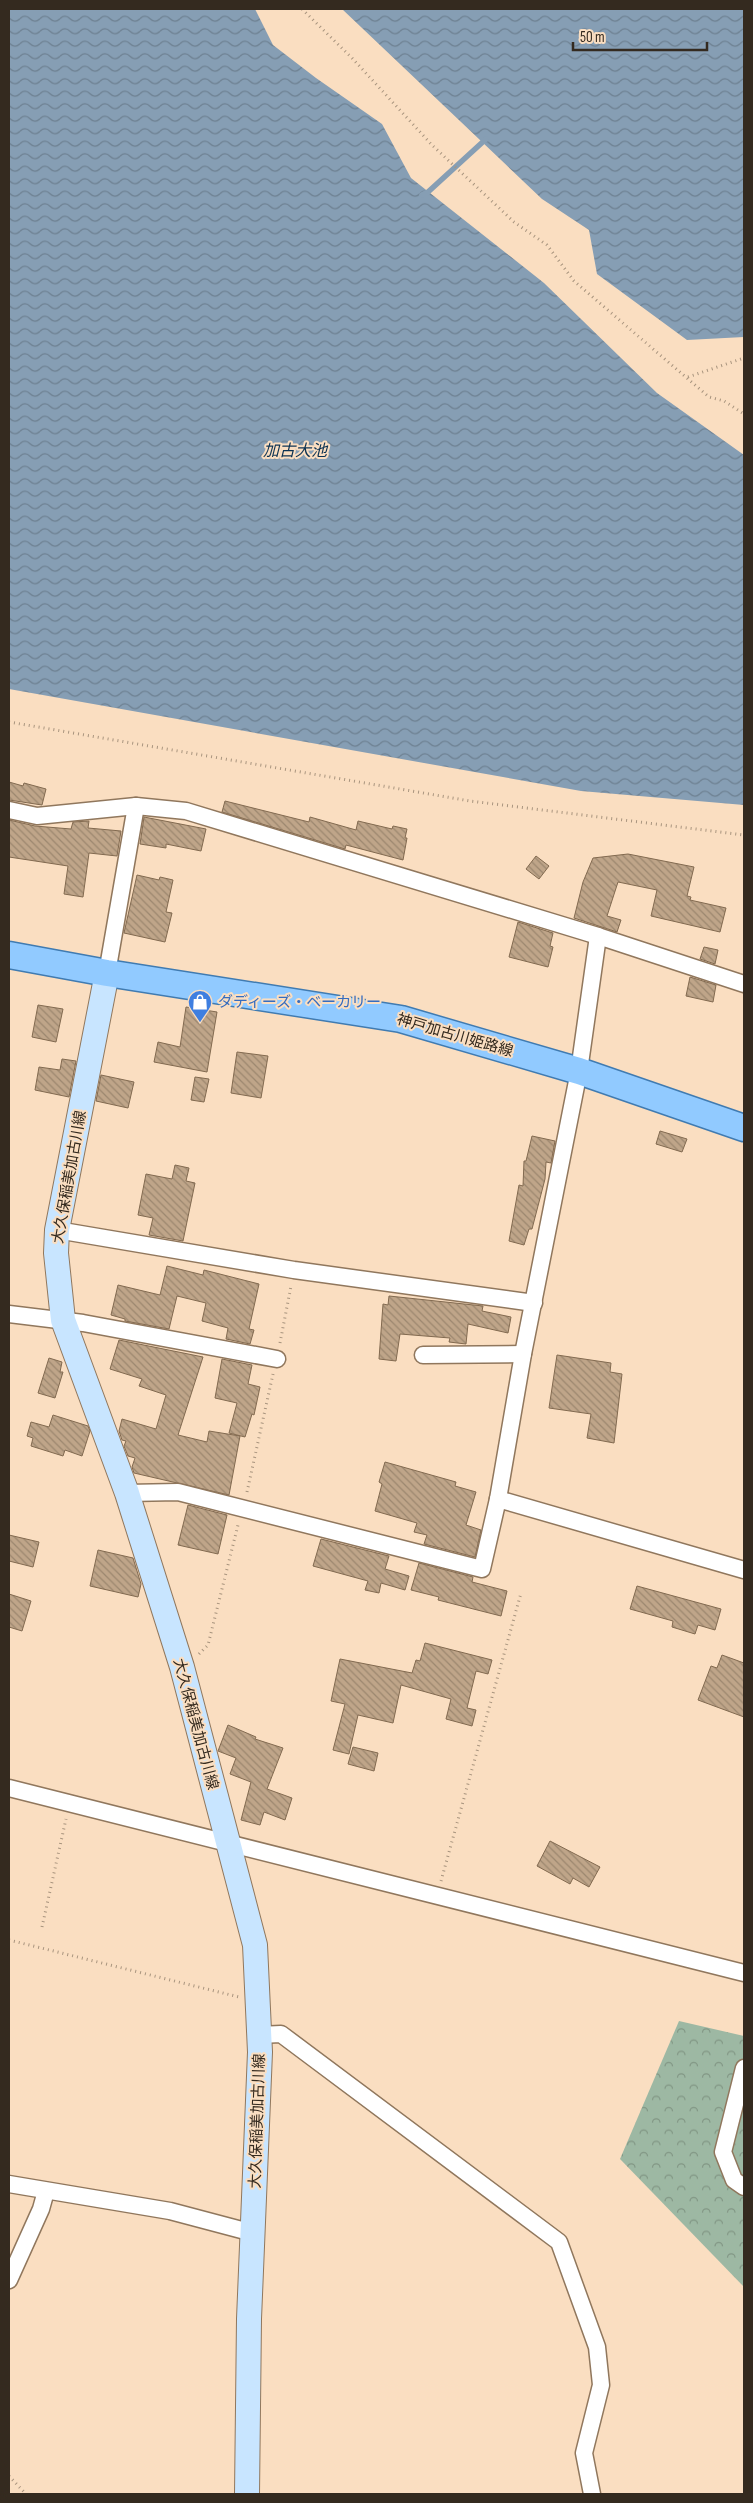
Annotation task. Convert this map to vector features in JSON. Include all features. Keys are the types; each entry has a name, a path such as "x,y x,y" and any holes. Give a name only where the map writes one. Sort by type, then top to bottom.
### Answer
{"main road":[{"name":"神戸加古川姫路線","path":"9,955 107,973 401,1019 579,1071 744,1128"},
{"name":"大久保稲美加古川線","path":"107,973 57,1230 56,1253 64,1320 127,1493 182,1667 255,1945 259,2035 249,2319 247,2494"}],"street":[{"path":"9,810 37,816 136,806 186,810 598,936 744,984"},
{"path":"107,973 136,806"},
{"path":"127,1493 178,1492 482,1569 498,1499 523,1354 579,1071 598,936"},
{"path":"57,1230 294,1270 534,1303"},
{"path":"9,1314 64,1320 277,1359"},
{"path":"422,1355 523,1354"},
{"path":"498,1499 744,1570"},
{"path":"9,1788 744,1973"},
{"path":"259,2035 281,2034 559,2242 596,2347 601,2386 584,2453 592,2494"},
{"path":"744,2068 723,2152 734,2180 744,2187"},
{"path":"9,2184 170,2211 253,2232"},
{"path":"9,2280 41,2209 46,2191"}],"path":[{"path":"302,9 352,58 432,145 514,222 547,245 574,280 650,348 688,377 709,397 724,401 744,414"},
{"path":"688,377 744,358"},
{"path":"9,722 470,801 744,835"},
{"path":"182,1667 208,1646 243,1508 277,1359 294,1270"},
{"path":"437,1896 521,1593"},
{"path":"42,1927 70,1803"},
{"path":"9,1940 258,2001"},
{"path":"9,2476 26,2494"}],"green space":[{"path":"679,2021 744,2036 744,2287 620,2159"}],"water":[{"name":"加古大池","path":"9,9 255,9 273,45 382,124 411,178 544,283 657,393 744,455 744,805 581,791 9,689"},
{"path":"342,9 744,9 744,337 687,340 597,274 589,230 542,199"}],"building":[{"path":"9,782 23,786 24,783 46,789 42,805 9,800"},
{"path":"225,801 309,822 310,817 356,830 358,821 392,829 393,826 407,829 403,860 346,845 345,849 222,812"},
{"path":"144,817 206,829 201,851 166,844 166,848 140,844"},
{"path":"9,820 35,826 71,829 73,822 89,821 88,828 121,831 117,856 89,853 83,897 64,894 68,866 9,857"},
{"path":"628,854 694,867 687,896 691,897 690,900 726,908 720,932 651,916 657,890 618,882 607,916 621,920 617,932 574,918 583,882 593,858"},
{"path":"536,856 549,866 539,879 526,869"},
{"path":"137,875 159,880 160,877 173,880 166,912 172,913 165,942 124,933"},
{"path":"518,922 553,933 550,946 553,947 548,967 509,957"},
{"path":"704,947 718,950 715,964 700,959"},
{"path":"690,977 716,985 713,1002 686,996"},
{"path":"38,1005 63,1009 56,1042 32,1037"},
{"path":"186,1007 217,1012 207,1072 154,1062 158,1042 180,1047"},
{"path":"237,1052 268,1056 261,1098 231,1093"},
{"path":"62,1059 76,1061 69,1097 35,1090 39,1067 60,1070"},
{"path":"101,1075 134,1082 128,1108 96,1101"},
{"path":"195,1077 209,1079 204,1102 191,1100"},
{"path":"660,1131 687,1139 682,1152 656,1144"},
{"path":"532,1136 555,1141 551,1163 546,1162 545,1179 532,1229 529,1229 524,1245 509,1241 519,1185 523,1186 524,1161 526,1161"},
{"path":"175,1165 189,1168 186,1181 195,1183 183,1241 149,1235 153,1218 138,1215 146,1174 172,1179"},
{"path":"167,1266 203,1275 204,1270 259,1284 249,1329 254,1330 250,1344 226,1339 228,1328 202,1321 206,1303 177,1296 169,1329 125,1321 125,1319 111,1315 118,1285 160,1295"},
{"path":"389,1296 483,1306 482,1311 511,1317 508,1333 468,1324 466,1344 449,1342 450,1338 400,1334 396,1361 379,1359 383,1304 388,1305"},
{"path":"119,1340 203,1357 178,1435 207,1442 209,1431 240,1436 229,1495 134,1473 132,1467 135,1458 128,1456 124,1446 126,1441 122,1440 119,1431 122,1419 156,1429 166,1395 139,1386 142,1379 110,1369"},
{"path":"557,1355 611,1363 610,1372 622,1374 614,1443 587,1438 591,1414 549,1408"},
{"path":"49,1358 62,1362 60,1372 63,1372 55,1398 38,1393"},
{"path":"222,1359 252,1365 248,1384 260,1387 254,1415 252,1414 245,1437 229,1433 237,1403 215,1398"},
{"path":"53,1415 88,1426 90,1431 82,1456 65,1450 63,1456 31,1446 33,1438 27,1436 31,1422 49,1427"},
{"path":"385,1462 456,1482 455,1486 476,1492 466,1525 481,1530 475,1557 424,1544 427,1535 414,1532 417,1523 375,1511 382,1484 379,1482"},
{"path":"188,1505 227,1515 218,1554 178,1545"},
{"path":"9,1535 39,1542 33,1567 9,1561"},
{"path":"321,1539 389,1556 385,1569 409,1576 405,1590 381,1583 379,1593 365,1590 368,1581 313,1566"},
{"path":"98,1550 133,1558 141,1584 138,1597 90,1586"},
{"path":"419,1563 473,1577 472,1582 507,1591 501,1616 438,1600 439,1597 411,1590"},
{"path":"637,1586 721,1609 715,1630 698,1625 695,1634 672,1627 673,1621 630,1609"},
{"path":"9,1594 31,1601 22,1631 9,1627"},
{"path":"425,1643 492,1660 488,1674 476,1671 467,1708 476,1710 472,1726 446,1719 451,1699 401,1685 393,1723 358,1715 349,1754 333,1750 345,1704 331,1701 340,1659 412,1673 416,1660 420,1661"},
{"path":"722,1655 744,1663 744,1717 698,1700 711,1666 717,1668"},
{"path":"228,1725 256,1737 255,1739 283,1748 267,1789 292,1798 285,1820 264,1812 260,1825 241,1820 251,1782 230,1774 236,1758 218,1751"},
{"path":"353,1747 378,1753 374,1771 348,1764"},
{"path":"550,1841 600,1867 589,1887 573,1878 570,1884 537,1866"}],"waterway":[{"path":"422,195 428,192 486,139"}],"place":[{"name":"ダディーズ・ベーカリー","path":"200,1023"}]}
